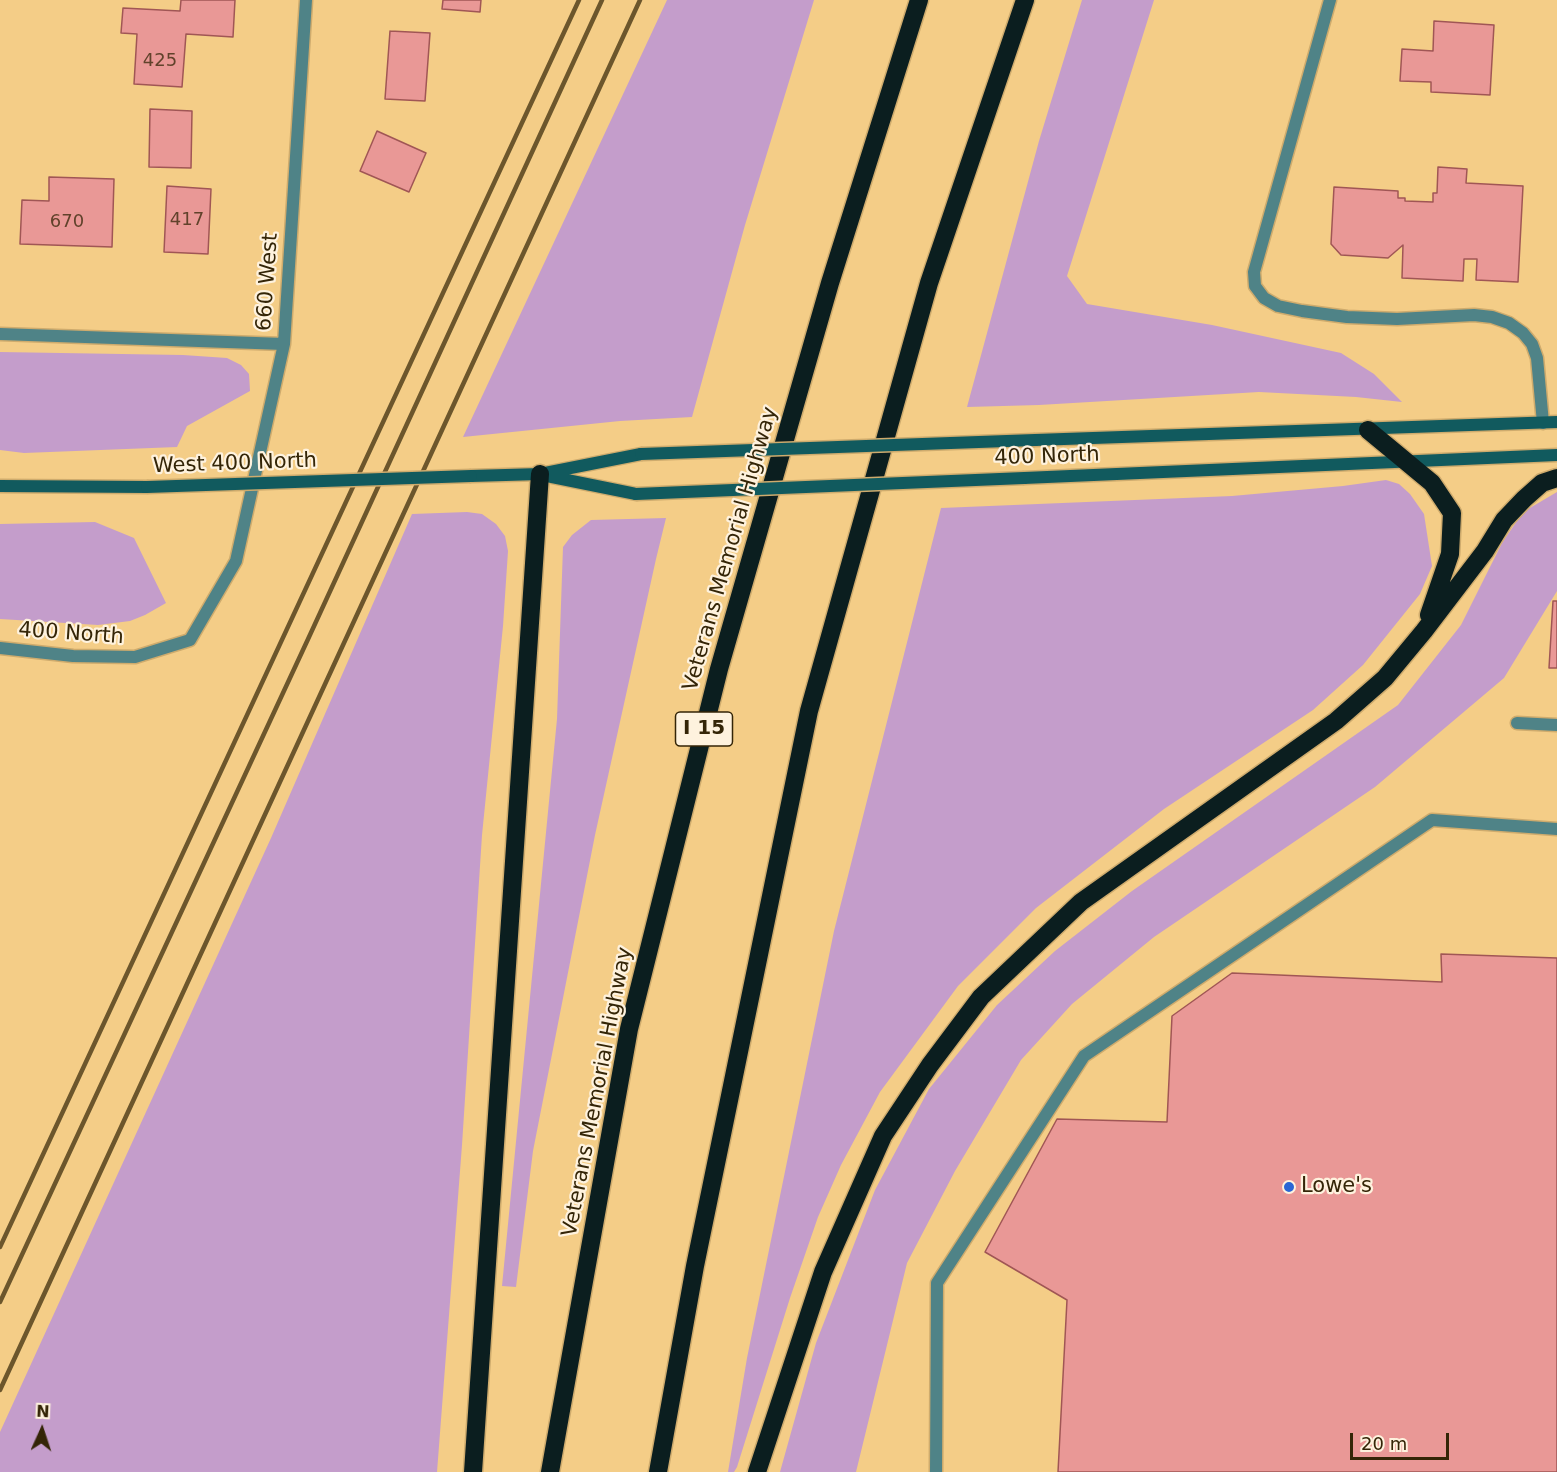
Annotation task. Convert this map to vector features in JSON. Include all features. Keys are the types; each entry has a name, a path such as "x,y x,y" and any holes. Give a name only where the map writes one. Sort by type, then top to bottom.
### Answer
{"highway":[{"name":"Veterans Memorial Highway","path":"549,1472 629,1029 719,669 830,283 919,0"},
{"path":"658,1472 695,1266 809,711 929,283 1025,0"},
{"path":"1368,430 1431,483 1452,513 1450,554 1424,631"},
{"path":"473,1472 540,474"},
{"path":"758,1472 823,1272 883,1136 930,1065 981,997 1082,902 1336,721 1385,678 1485,551 1504,520 1542,483 1557,478"}],"street":[{"name":"660 West","path":"236,561 284,344 306,0"},
{"path":"1330,0 1254,272 1255,286 1264,298 1271,302 1302,311 1347,317 1397,319 1474,315 1492,317 1509,323 1523,333 1532,344 1537,358 1543,423"},
{"path":"0,334 284,344"},
{"name":"400 North","path":"471,476 540,474 640,454 1557,422"},
{"name":"400 North","path":"540,474 636,494 1557,455"},
{"name":"West 400 North","path":"0,486 147,487 471,476"},
{"name":"400 North","path":"0,648 73,656 135,657 190,640 236,561"},
{"path":"1517,723 1557,725"},
{"path":"936,1472 937,1283 1084,1056 1432,820 1557,829"}],"shaded area":[{"path":"667,0 814,0 745,225 692,417 620,421 463,437"},
{"path":"1082,0 1154,0 1067,276 1087,304 1212,325 1341,353 1374,374 1402,402 1259,392 967,407 1039,141"},
{"path":"0,352 183,355 227,358 241,365 249,374 250,391 187,426 177,447 24,453 0,450"},
{"path":"1386,480 1399,484 1410,494 1424,514 1432,566 1420,594 1363,665 1313,710 1164,809 1036,908 958,986 880,1092 841,1165 818,1217 790,1298 737,1467 734,1472 728,1472 747,1358 834,931 941,508 1232,496"},
{"path":"1557,492 1557,591 1504,678 1375,787 1154,937 1072,1004 1021,1060 955,1171 907,1263 856,1472 780,1472 816,1343 875,1190 929,1089 997,1005 1055,951 1132,891 1398,705 1461,625 1502,543 1523,512"},
{"path":"467,512 482,514 496,524 505,536 508,551 503,626 482,835 462,1145 437,1472 0,1472 0,1432 271,838 412,514"},
{"path":"666,518 595,835 533,1151 516,1287 502,1286 557,719 563,547 572,535 591,520"},
{"path":"95,522 134,538 166,603 130,621 98,625 0,619 0,524"}],"building":[{"path":"181,0 235,0 233,37 186,34 182,87 134,84 137,34 121,33 123,8 180,11"},
{"path":"443,0 481,0 480,12 442,9"},
{"path":"1434,21 1494,25 1490,95 1431,92 1431,82 1400,81 1402,49 1433,51"},
{"path":"390,31 430,33 425,101 385,99"},
{"path":"150,109 192,111 191,168 149,167"},
{"path":"377,131 426,153 409,192 360,171"},
{"path":"1438,167 1467,169 1466,183 1523,186 1518,282 1476,280 1477,259 1464,259 1463,281 1402,278 1403,245 1388,258 1341,255 1331,244 1334,187 1398,191 1398,198 1405,198 1405,201 1433,202 1433,193 1437,193"},
{"path":"49,177 114,179 112,247 20,244 22,200 49,201"},
{"path":"167,186 211,189 208,254 164,252"},
{"path":"1553,601 1557,601 1557,668 1549,668"},
{"name":"Lowe's","path":"1441,954 1557,958 1557,1472 1058,1472 1067,1300 985,1252 1057,1119 1167,1122 1172,1016 1232,973 1442,982"}],"railway":[{"path":"0,1247 579,0"},
{"path":"0,1302 602,0"},
{"path":"0,1390 640,0"}],"place":[{"name":"Lowe's","path":"1289,1187"}]}
